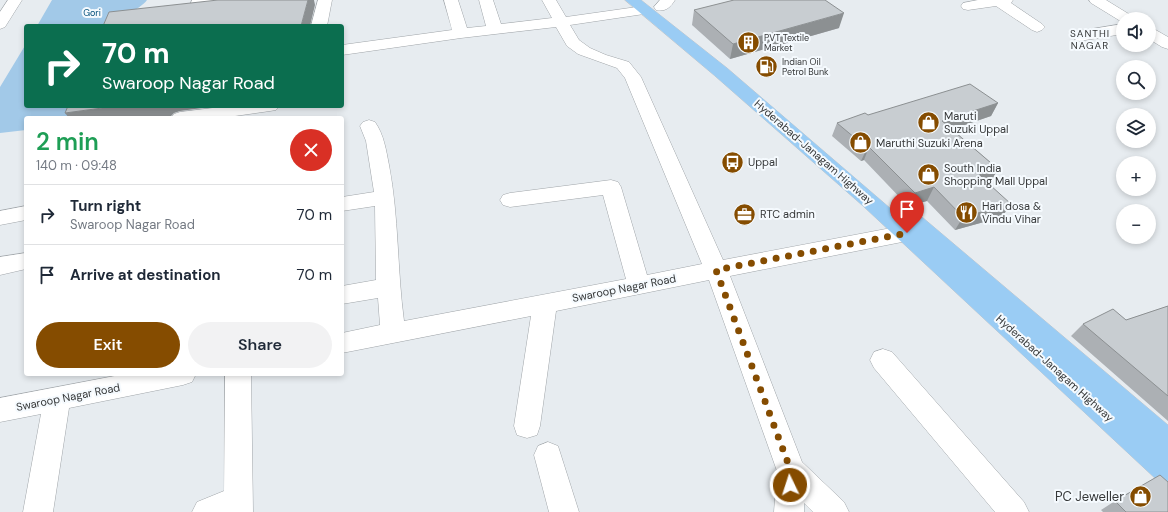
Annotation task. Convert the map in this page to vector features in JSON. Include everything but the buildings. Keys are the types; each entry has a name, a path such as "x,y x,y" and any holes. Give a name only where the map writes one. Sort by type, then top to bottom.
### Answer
{"highway":[{"name":"Hyderabad-Janagam Highway","path":"652,3 720,72 1165,457"},
{"name":"Hyderabad-Janagam Highway","path":"652,3 948,249 1165,457"}],"street":[{"path":"0,24 15,0"},
{"path":"199,0 197,6 276,0"},
{"path":"319,24 325,0"},
{"path":"451,0 461,33"},
{"path":"486,0 495,29"},
{"path":"549,0 573,43 584,51 623,65 633,76 716,270 791,471 789,512"},
{"path":"1096,0 1116,12"},
{"path":"968,6 1002,1 1037,27"},
{"path":"344,50 461,33 561,22 652,3"},
{"path":"1079,36 1116,29"},
{"path":"1156,36 1168,44"},
{"path":"195,116 255,108"},
{"path":"369,126 375,142 385,197 388,287 393,333"},
{"path":"510,200 611,187 639,285"},
{"path":"344,204 385,197"},
{"path":"0,218 24,213"},
{"name":"Swaroop Nagar Road","path":"344,343 907,233"},
{"path":"0,266 24,261"},
{"path":"344,295 388,287"},
{"path":"527,426 545,303"},
{"path":"883,360 1014,512"},
{"name":"Swaroop Nagar Road","path":"0,410 57,399 115,381 164,376"},
{"path":"207,512 239,506 238,376"},
{"path":"38,512 57,399"},
{"path":"548,455 564,512"},
{"path":"791,471 834,512"}],"green space":[{"name":"Gori","path":"52,0 147,0 115,24 38,24"},
{"path":"24,47 24,108 79,108 77,116 24,116 24,130 0,133 0,87"}],"place":[{"name":"PVT Textile Market","path":"749,43"},
{"name":"Indian Oil Petrol Bunk","path":"767,67"},
{"name":"Maruti Suzuki Uppal","path":"929,122"},
{"name":"Maruthi Suzuki Arena","path":"861,143"},
{"name":"Uppal","path":"732,162"},
{"name":"South India Shopping Mall Uppal","path":"928,174"},
{"name":"Hari dosa & Vindu Vihar","path":"967,212"},
{"name":"RTC admin","path":"745,214"},
{"name":"PC Jeweller","path":"1140,496"}],"district":[{"name":"SANTHI NAGAR","path":"1090,38"}],"route":[{"path":"790,485 791,471 716,270 907,233"}]}
